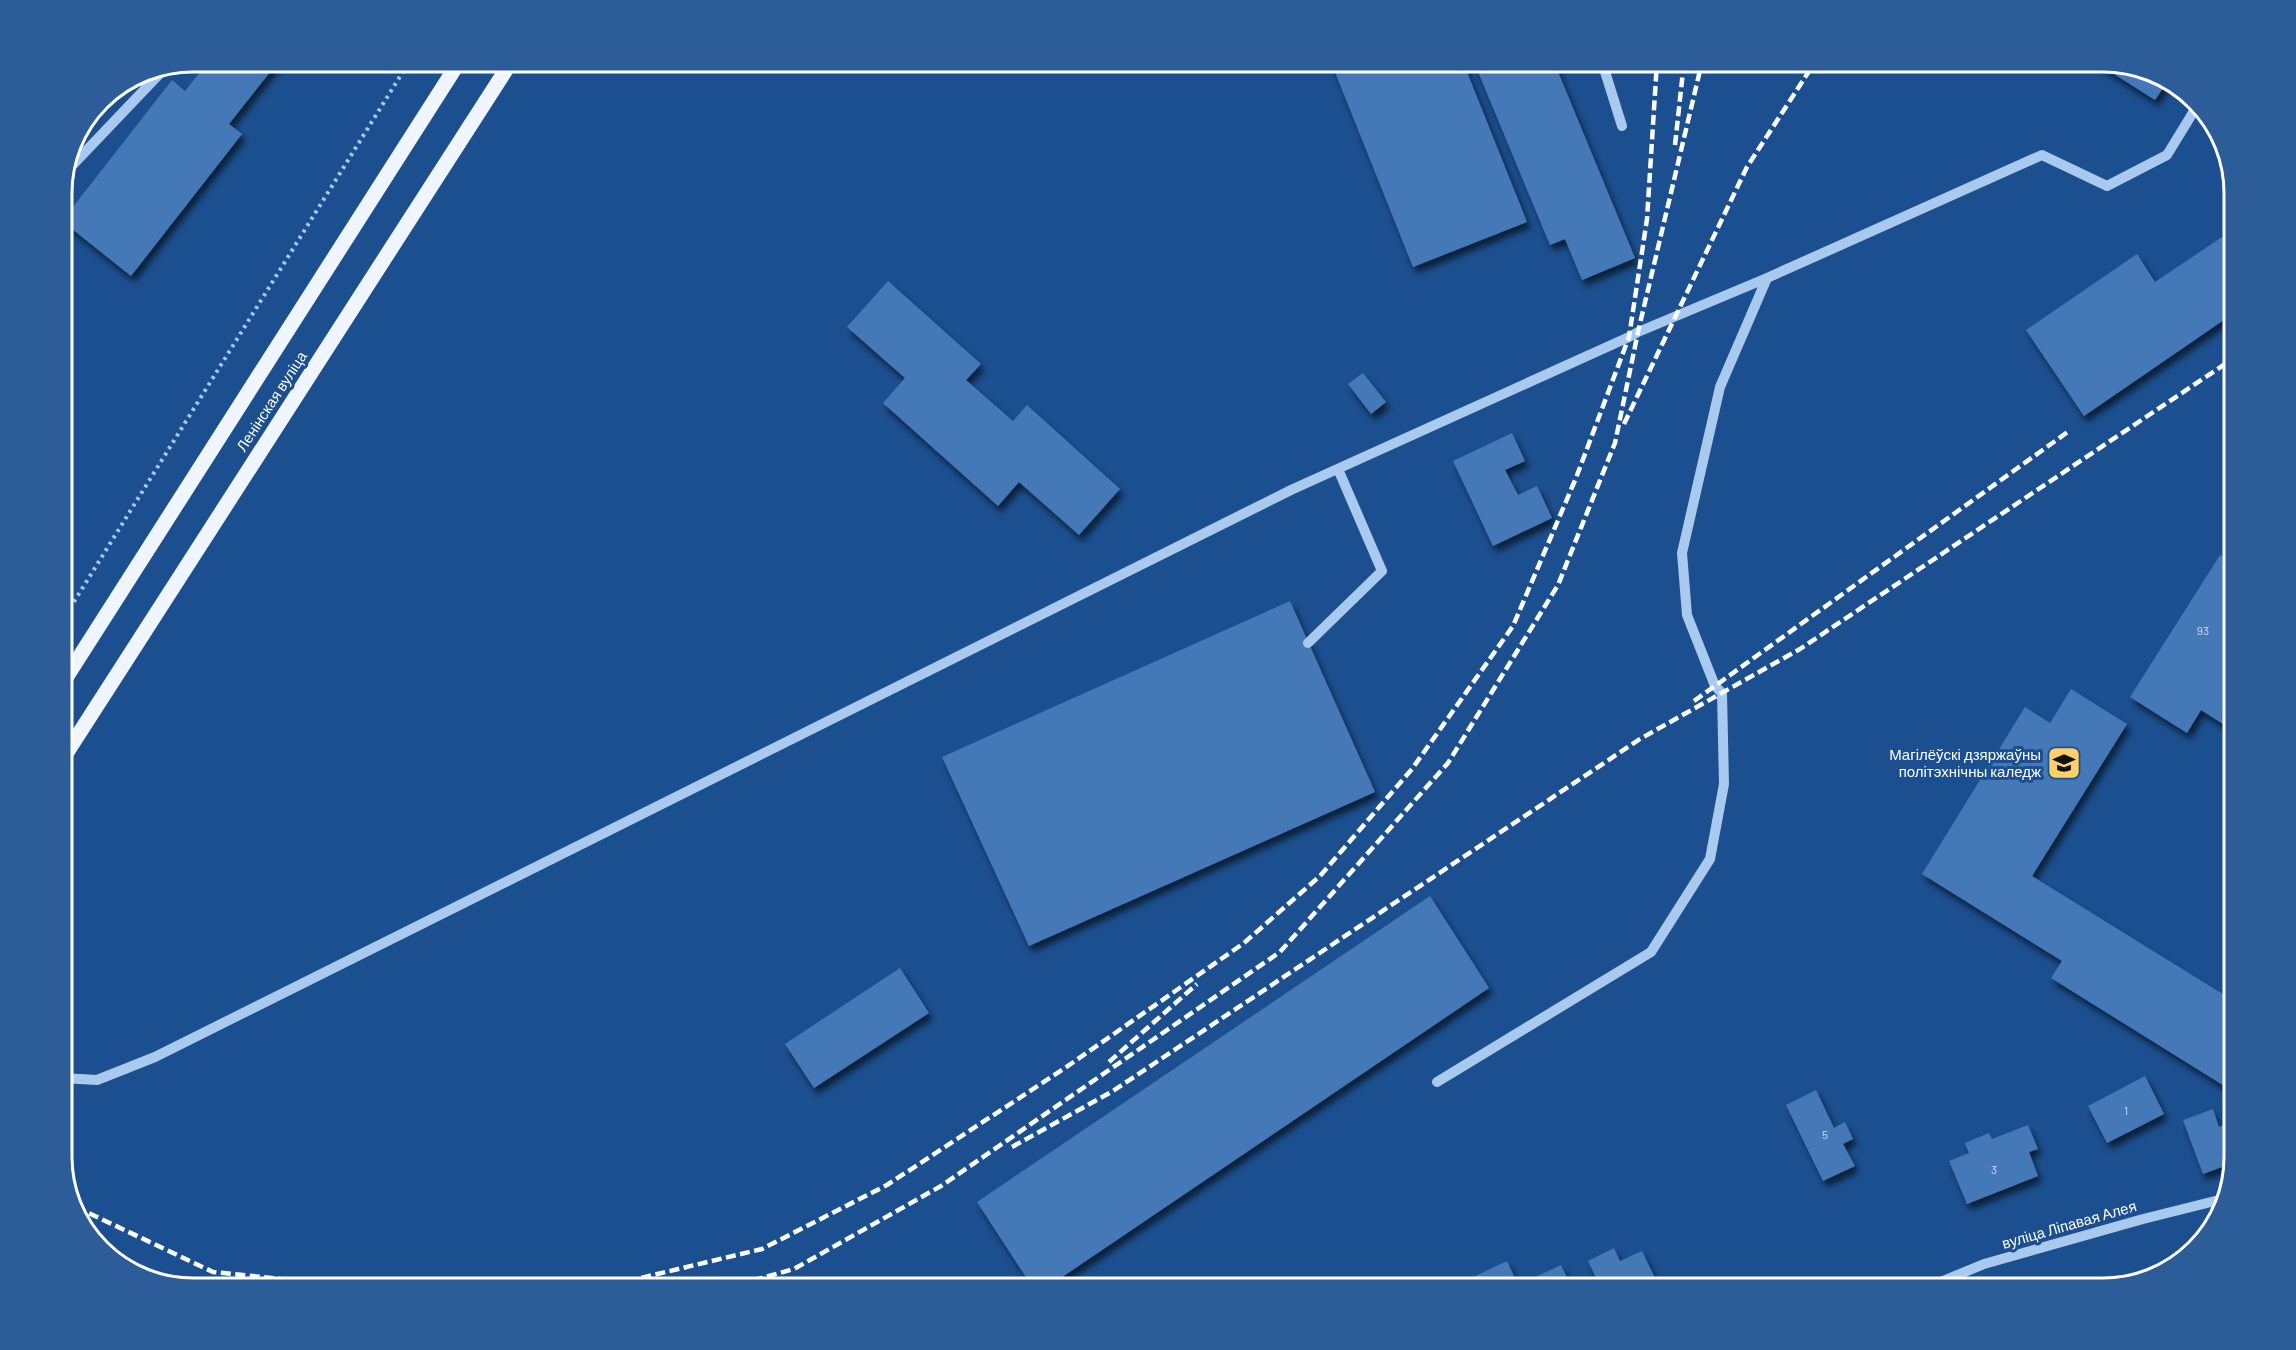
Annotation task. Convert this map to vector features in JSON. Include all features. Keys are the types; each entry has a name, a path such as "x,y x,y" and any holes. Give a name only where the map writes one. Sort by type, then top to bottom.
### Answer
{"main road":[{"name":"Ленінская вуліца","path":"72,668 453,72"},
{"name":"Ленінская вуліца","path":"72,744 505,72"}],"street":[{"path":"1605,72 1623,126"},
{"path":"76,162 156,77"},
{"path":"72,1079 97,1080 154,1057 1291,490 1638,332 1767,278 2042,155 2108,186 2167,155 2194,113"},
{"path":"1437,1082 1651,952 1710,859 1724,784 1722,693 1715,686 1687,615 1682,553 1720,387 1767,278"},
{"path":"1308,643 1382,571 1338,469"},
{"name":"вуліца Ліпавая Алея","path":"1950,1278 1984,1264 2143,1218 2216,1201"}],"path":[{"path":"72,605 404,72"}],"building":[{"path":"200,72 270,72 229,124 242,134 131,276 72,229 72,208 172,80 185,91"},
{"path":"1335,72 1467,72 1527,222 1413,267"},
{"path":"1478,72 1558,72 1635,258 1582,280 1565,239 1550,245"},
{"path":"2112,73 2135,76 2163,88 2155,100"},
{"path":"2222,237 2224,240 2224,320 2084,416 2026,330 2137,254 2155,282"},
{"path":"888,281 981,364 966,380 1013,421 1027,405 1120,489 1079,535 1019,482 998,506 883,403 905,378 847,327"},
{"path":"1363,373 1386,402 1371,414 1348,384"},
{"path":"1512,433 1525,461 1505,470 1518,495 1537,486 1552,518 1493,546 1453,461"},
{"path":"2220,555 2224,558 2224,725 2201,710 2187,733 2130,697"},
{"path":"1290,601 1375,792 1029,946 942,757"},
{"path":"2071,689 2127,724 2032,876 2224,995 2224,1086 2051,978 2062,961 1922,874 2025,707 2050,723"},
{"path":"1430,896 1489,988 1061,1278 1026,1278 977,1202"},
{"path":"900,968 929,1013 814,1088 785,1044"},
{"path":"2145,1076 2164,1114 2107,1143 2088,1106"},
{"path":"1816,1090 1834,1128 1845,1122 1853,1139 1843,1144 1855,1166 1823,1181 1786,1105"},
{"path":"2213,1109 2219,1127 2224,1125 2223,1167 2203,1174 2183,1120"},
{"path":"2028,1125 2038,1149 2029,1152 2038,1176 1967,1204 1949,1161 1969,1153 1965,1143 1989,1133 1992,1139"},
{"path":"1614,1248 1620,1261 1642,1251 1655,1278 1596,1278 1588,1261"},
{"path":"1507,1261 1515,1278 1471,1278"},
{"path":"1561,1265 1567,1278 1533,1278"}],"railway":[{"path":"641,1278 762,1249 887,1185 1065,1068 1244,943 1320,876 1412,769 1513,626 1576,478 1629,337 1647,219 1656,72"},
{"path":"1675,145 1683,72"},
{"path":"761,1278 794,1269 941,1186 1280,952 1448,763 1558,585 1615,443 1638,332 1700,72"},
{"path":"1624,424 1747,167 1809,72"},
{"path":"1012,1147 1113,1091 1640,739 1800,649 2224,365"},
{"path":"1694,701 2069,431"},
{"path":"1109,1062 1197,984"},
{"path":"84,1211 213,1272 272,1278"}],"place":[{"name":"Магілёўскі дзяржаўны політэхнічны каледж","path":"2064,763"}]}
